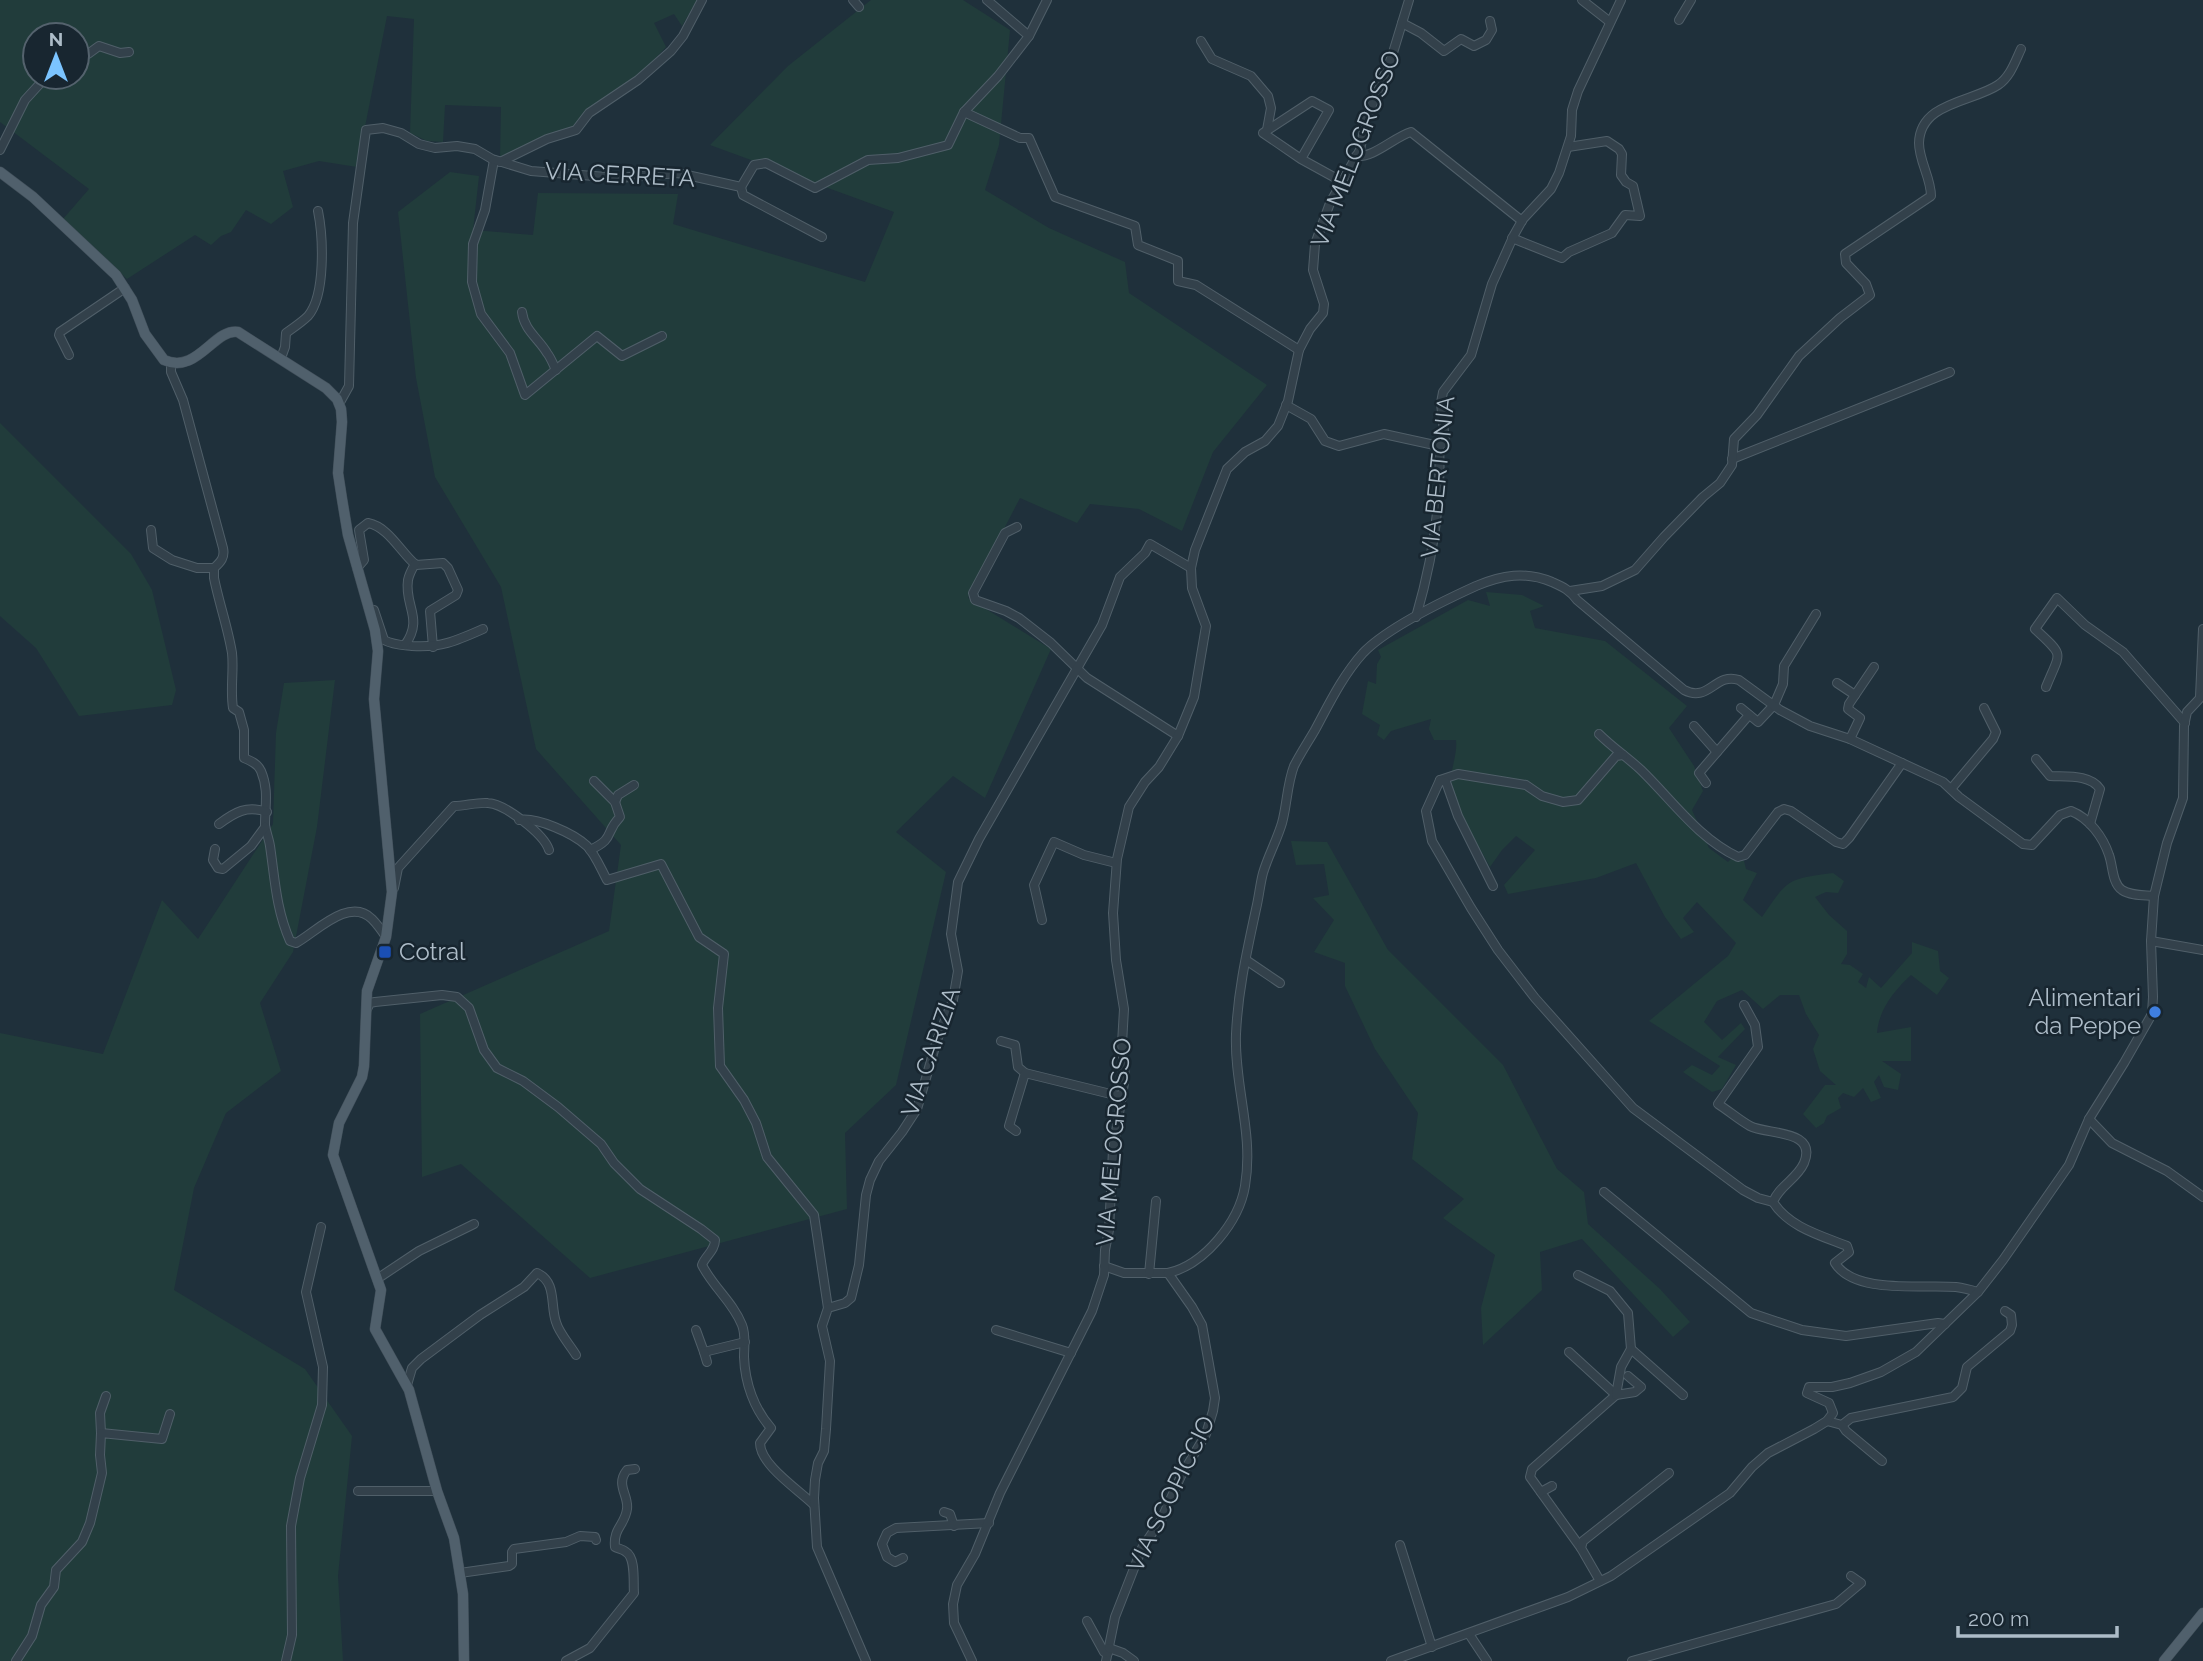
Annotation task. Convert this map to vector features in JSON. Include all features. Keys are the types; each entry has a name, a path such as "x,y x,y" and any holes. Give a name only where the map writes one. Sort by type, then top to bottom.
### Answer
{"main road":[{"path":"0,172 63,223 116,275 125,288 145,334 161,358 171,363 199,356 233,331 244,335 326,388 339,404 342,422 339,480 348,535 378,651 374,699 391,891 386,937 367,991 362,1077 339,1124 332,1155 382,1294 375,1329 407,1385 437,1491 451,1528 460,1573 464,1661"},
{"path":"2164,1661 2203,1614"}],"street":[{"path":"662,336 622,356 597,336 525,395 510,353 481,314 472,282 474,244 497,161 547,139 576,130 589,113 644,76 683,36 702,0"},
{"path":"987,0 1029,36"},
{"path":"822,237 743,195 741,187 754,165 766,163 815,188 868,160 898,159 948,145 964,112 998,76 1029,36 1047,0"},
{"name":"VIA MELOGROSSO","path":"972,1661 954,1623 953,1604 957,1585 975,1554 1000,1493 1071,1353 1098,1294 1104,1266 1104,1250 1110,1230 1114,1150 1125,1077 1122,1044 1124,1009 1116,960 1113,913 1116,863 1129,807 1178,736 1194,697 1206,626 1192,588 1191,568 1195,550 1223,476 1245,453 1265,440 1278,426 1286,405 1299,350 1322,313 1324,304 1313,270 1315,244 1330,203 1356,156 1366,120 1392,56 1409,0"},
{"path":"1582,0 1609,22"},
{"name":"VIA BERTONIA","path":"1416,617 1426,582 1434,535 1439,491 1439,446 1445,442 1441,404 1443,392 1471,355 1492,285 1512,238 1522,220 1551,189 1559,173 1571,136 1572,110 1578,90 1621,0"},
{"path":"1679,20 1691,0"},
{"path":"1402,23 1421,33 1444,51 1461,39 1474,46 1486,40 1492,30 1490,21"},
{"path":"1201,41 1212,59 1251,76 1268,96 1272,108 1267,130"},
{"path":"91,52 99,46 120,53 129,52"},
{"path":"1570,591 1602,586 1635,570 1703,497 1720,483 1732,465 1734,439 1765,405 1799,356 1840,318 1870,295 1866,284 1846,263 1845,254 1931,196 1931,184 1919,145 1926,124 1941,109 1987,92 2000,84 2008,76 2021,49"},
{"path":"0,150 25,100 33,91"},
{"path":"1301,159 1329,110 1312,101 1263,133 1301,159 1341,181"},
{"path":"964,112 1020,138 1030,138 1055,197 1135,226 1138,244 1178,261 1178,281 1196,285 1299,350"},
{"name":"VIA CERRETA","path":"339,404 349,386 353,223 366,130 383,128 435,148 457,146 475,149 497,161 531,171 619,178 678,173 741,187"},
{"path":"1356,156 1364,157 1411,132 1522,220"},
{"path":"1512,238 1562,258 1569,252 1612,233 1625,215 1640,216 1633,186 1621,175 1622,154 1619,149 1600,140 1568,147"},
{"path":"281,358 286,333 309,315 317,299 323,242 318,211"},
{"path":"69,355 60,332 125,288"},
{"path":"523,312 523,320 537,343 547,351 556,370"},
{"path":"171,363 171,372 183,400 223,548 224,554 214,569 232,653 230,685 233,708 239,712 244,730 244,758 260,767 265,783 268,797 265,827 270,844 278,909 290,942 296,943 326,922 342,914 354,912 370,916 386,937"},
{"path":"1732,458 1950,372"},
{"path":"1286,405 1311,419 1325,441 1339,446 1384,434 1439,446"},
{"path":"357,568 363,564 359,530 368,523 378,526 415,564 443,564 458,590 456,595 430,611 433,648"},
{"path":"1017,527 1005,533 973,593 975,600 1020,618 1051,643 1076,670 1115,698 1178,736"},
{"path":"151,530 153,548 172,560 197,568 214,569"},
{"name":"VIA CARIZIA","path":"828,1308 845,1303 851,1298 859,1265 870,1180 878,1161 917,1109 937,1040 953,1000 958,971 951,934 958,882 979,839 1102,625 1120,577 1145,553 1150,544 1191,568"},
{"path":"405,645 410,638 415,619 409,600 408,579 415,564"},
{"path":"1104,1266 1124,1273 1177,1271 1210,1247 1238,1209 1245,1188 1248,1139 1236,1035 1241,975 1263,873 1282,824 1294,767 1335,694 1362,654 1377,640 1416,617 1482,584 1514,574 1535,575 1570,591 1577,600 1692,695 1700,694 1723,679 1732,677 1739,680 1810,726 1850,738 1936,778 2023,844 2032,845 2060,816 2071,811 2090,824 2099,835 2109,854 2116,884 2123,891 2154,896"},
{"path":"2046,687 2059,655 2057,649 2035,629 2057,598 2085,625 2123,652 2185,723"},
{"path":"368,606 372,605 384,640 392,644 433,648 482,629"},
{"path":"1741,708 1758,722 1774,705 1783,684 1784,666 1816,614"},
{"path":"1391,1661 1568,1597 1600,1581 1730,1493 1768,1453 1795,1441 1827,1421 1833,1413 1829,1403 1803,1394 1809,1387 1832,1387 1881,1372 1916,1352 1978,1292 2069,1165 2089,1119 2152,1014 2151,941 2154,896 2167,844 2183,798 2185,723 2187,712 2201,696 2203,629"},
{"path":"1850,738 1860,718 1848,709 1874,667"},
{"path":"1837,683 1855,695"},
{"path":"1951,789 1996,732 1984,708"},
{"path":"1706,783 1699,773 1749,715"},
{"path":"1694,726 1717,752"},
{"path":"1600,734 1673,802 1707,838 1738,857 1745,855 1778,812 1784,809 1843,844 1902,763"},
{"path":"1623,755 1616,755 1578,800 1563,802 1542,796 1526,785 1458,774 1440,780 1426,811 1432,841 1471,908 1520,979 1633,1108 1743,1189 1758,1198 1773,1202 1781,1215 1847,1246 1849,1252 1835,1263 1840,1272 1869,1283 1955,1287 1978,1292"},
{"path":"2035,759 2050,776 2081,778 2097,784 2100,789 2090,824"},
{"path":"1440,780 1446,782 1458,816 1493,886"},
{"path":"590,850 610,837 611,826 620,817 615,802 594,782"},
{"path":"615,802 618,795 634,785"},
{"path":"391,891 398,868 454,806 488,803 499,806 546,841 549,850"},
{"path":"219,824 238,811 248,808 267,812"},
{"path":"519,820 527,818 568,833 587,846 607,880 661,863 699,937 724,954 718,1008 720,1066 744,1100 756,1124 767,1157 814,1215 828,1308 822,1326 830,1361 824,1451 818,1463 815,1480 817,1547 866,1661"},
{"path":"215,849 213,860 218,868 223,869 251,846 265,827"},
{"path":"1042,920 1034,885 1054,842 1084,855 1116,863"},
{"path":"2151,941 2203,950"},
{"path":"1246,960 1280,983"},
{"path":"365,1009 368,1010 370,1003 374,1002 442,995 457,998 468,1006 484,1050 497,1068 523,1081 558,1107 601,1144 614,1163 640,1189 715,1240 713,1249 702,1265 743,1325 744,1358 750,1390 759,1413 771,1428 760,1443 761,1452 778,1473 814,1505"},
{"path":"1744,1005 1755,1025 1758,1047 1718,1104 1751,1126 1794,1136 1802,1142 1805,1151 1804,1163 1776,1194 1773,1202"},
{"path":"1001,1041 1015,1045 1018,1067 1025,1073 1123,1097"},
{"path":"1016,1131 1009,1126 1025,1073"},
{"path":"2089,1119 2112,1143 2167,1171 2203,1197"},
{"path":"1604,1192 1751,1313 1802,1330 1846,1336 1938,1322 1945,1324"},
{"path":"1149,1273 1156,1201"},
{"path":"377,1279 410,1256 474,1224"},
{"path":"286,1661 292,1635 291,1526 300,1478 322,1405 323,1367 306,1292 321,1227"},
{"path":"407,1385 412,1368 421,1360 480,1315 524,1287 537,1273 542,1275 552,1289 556,1323 576,1355"},
{"name":"VIA SCOPICCIO","path":"1107,1654 1115,1617 1142,1548 1161,1520 1181,1476 1206,1434 1213,1411 1215,1398 1202,1325 1167,1273"},
{"path":"1578,1275 1610,1292 1628,1313 1631,1349 1621,1367 1616,1395"},
{"path":"1842,1425 1851,1418 1952,1397 1962,1388 1967,1367 2010,1331 2011,1315 2005,1311"},
{"path":"696,1330 707,1363"},
{"path":"996,1330 1071,1353"},
{"path":"704,1352 745,1342"},
{"path":"1631,1349 1683,1395"},
{"path":"1569,1352 1616,1395"},
{"path":"1600,1581 1581,1548 1530,1477 1532,1469 1616,1395 1635,1392 1641,1387 1628,1376"},
{"path":"16,1661 32,1636 41,1605 54,1587 56,1570 82,1542 90,1523 102,1474 100,1413 106,1396"},
{"path":"102,1433 162,1439 170,1414"},
{"path":"1827,1421 1842,1425 1882,1461"},
{"path":"566,1661 590,1648 635,1593 632,1576 634,1564 629,1554 615,1547 614,1538 627,1509 622,1492 623,1476 627,1470 635,1469"},
{"path":"1581,1548 1583,1541 1669,1473"},
{"path":"1541,1492 1552,1486"},
{"path":"358,1491 437,1491"},
{"path":"943,1512 950,1514 954,1525"},
{"path":"903,1558 895,1562 887,1556 883,1544 887,1533 895,1528 912,1531 989,1523"},
{"path":"460,1573 509,1566 512,1564 514,1549 566,1542 580,1536 595,1537 596,1540"},
{"path":"1400,1545 1432,1647"},
{"path":"1632,1661 1836,1604 1861,1583 1851,1576"},
{"path":"1087,1621 1104,1652 1123,1653 1134,1661"},
{"path":"1469,1633 1487,1661"}],"green space":[{"path":"0,0 697,0 682,26 674,14 654,23 666,47 640,75 572,129 500,159 501,107 445,105 443,142 427,141 410,133 414,19 387,16 357,167 319,161 283,171 293,207 271,224 246,210 231,232 211,245 195,235 127,279 63,219 89,189 0,122"},
{"path":"871,0 963,0 1010,30 999,145 985,190 1049,228 1125,262 1129,293 1267,385 1213,452 1182,531 1139,509 1090,504 1077,523 1020,498 968,598 1051,649 985,798 953,776 896,832 946,872 896,1085 845,1133 847,1209 590,1278 461,1164 422,1177 420,1014 609,931 621,845 536,749 501,587 435,477 416,378 398,212 450,172 479,176 473,230 533,235 538,193 678,194 673,224 865,282 894,212 710,145 788,66"},
{"path":"0,423 131,554 152,590 176,690 172,705 79,716 36,648 0,616"},
{"path":"1486,592 1522,595 1544,606 1530,611 1535,628 1605,641 1687,706 1669,728 1694,766 1703,791 1692,810 1709,848 1728,862 1732,858 1744,861 1746,869 1757,873 1743,900 1762,917 1790,883 1806,877 1833,873 1844,881 1838,893 1826,892 1815,897 1829,915 1847,931 1847,954 1841,964 1850,965 1863,974 1858,982 1866,988 1869,977 1881,988 1912,953 1912,942 1938,951 1940,971 1949,978 1937,995 1911,975 1888,1001 1878,1024 1877,1033 1911,1027 1911,1061 1882,1061 1901,1074 1898,1090 1884,1087 1879,1075 1874,1082 1881,1098 1871,1102 1863,1088 1854,1097 1843,1093 1838,1098 1841,1108 1827,1116 1824,1123 1816,1128 1803,1114 1825,1085 1836,1085 1820,1071 1813,1049 1819,1035 1806,1014 1799,995 1780,995 1763,1009 1742,990 1717,1001 1704,1022 1722,1040 1741,1023 1745,1029 1718,1057 1736,1065 1722,1089 1712,1092 1683,1072 1692,1065 1712,1075 1720,1066 1649,1021 1728,956 1736,943 1697,902 1683,918 1694,932 1681,939 1665,917 1636,863 1596,878 1508,894 1504,885 1535,850 1516,836 1490,867 1468,827 1455,795 1451,779 1456,740 1434,740 1429,729 1431,719 1391,731 1384,740 1377,735 1380,725 1362,714 1368,681 1376,684 1377,664 1381,657 1378,650 1468,600 1490,606"},
{"path":"335,680 317,827 293,952 260,1003 281,1071 226,1113 194,1188 174,1290 305,1369 352,1436 338,1576 343,1661 0,1661 0,1033 103,1054 162,900 198,939 273,824 276,733 284,683"},
{"path":"1291,841 1327,842 1388,950 1503,1065 1557,1169 1584,1192 1588,1224 1660,1289 1690,1322 1673,1337 1582,1239 1540,1252 1542,1290 1483,1345 1481,1308 1495,1255 1443,1218 1464,1199 1412,1159 1418,1113 1375,1049 1345,986 1345,963 1314,952 1334,920 1313,898 1329,895 1324,864 1296,865"}],"place":[{"name":"Cotral","path":"385,952"},
{"name":"Alimentari da Peppe","path":"2155,1012"}]}
